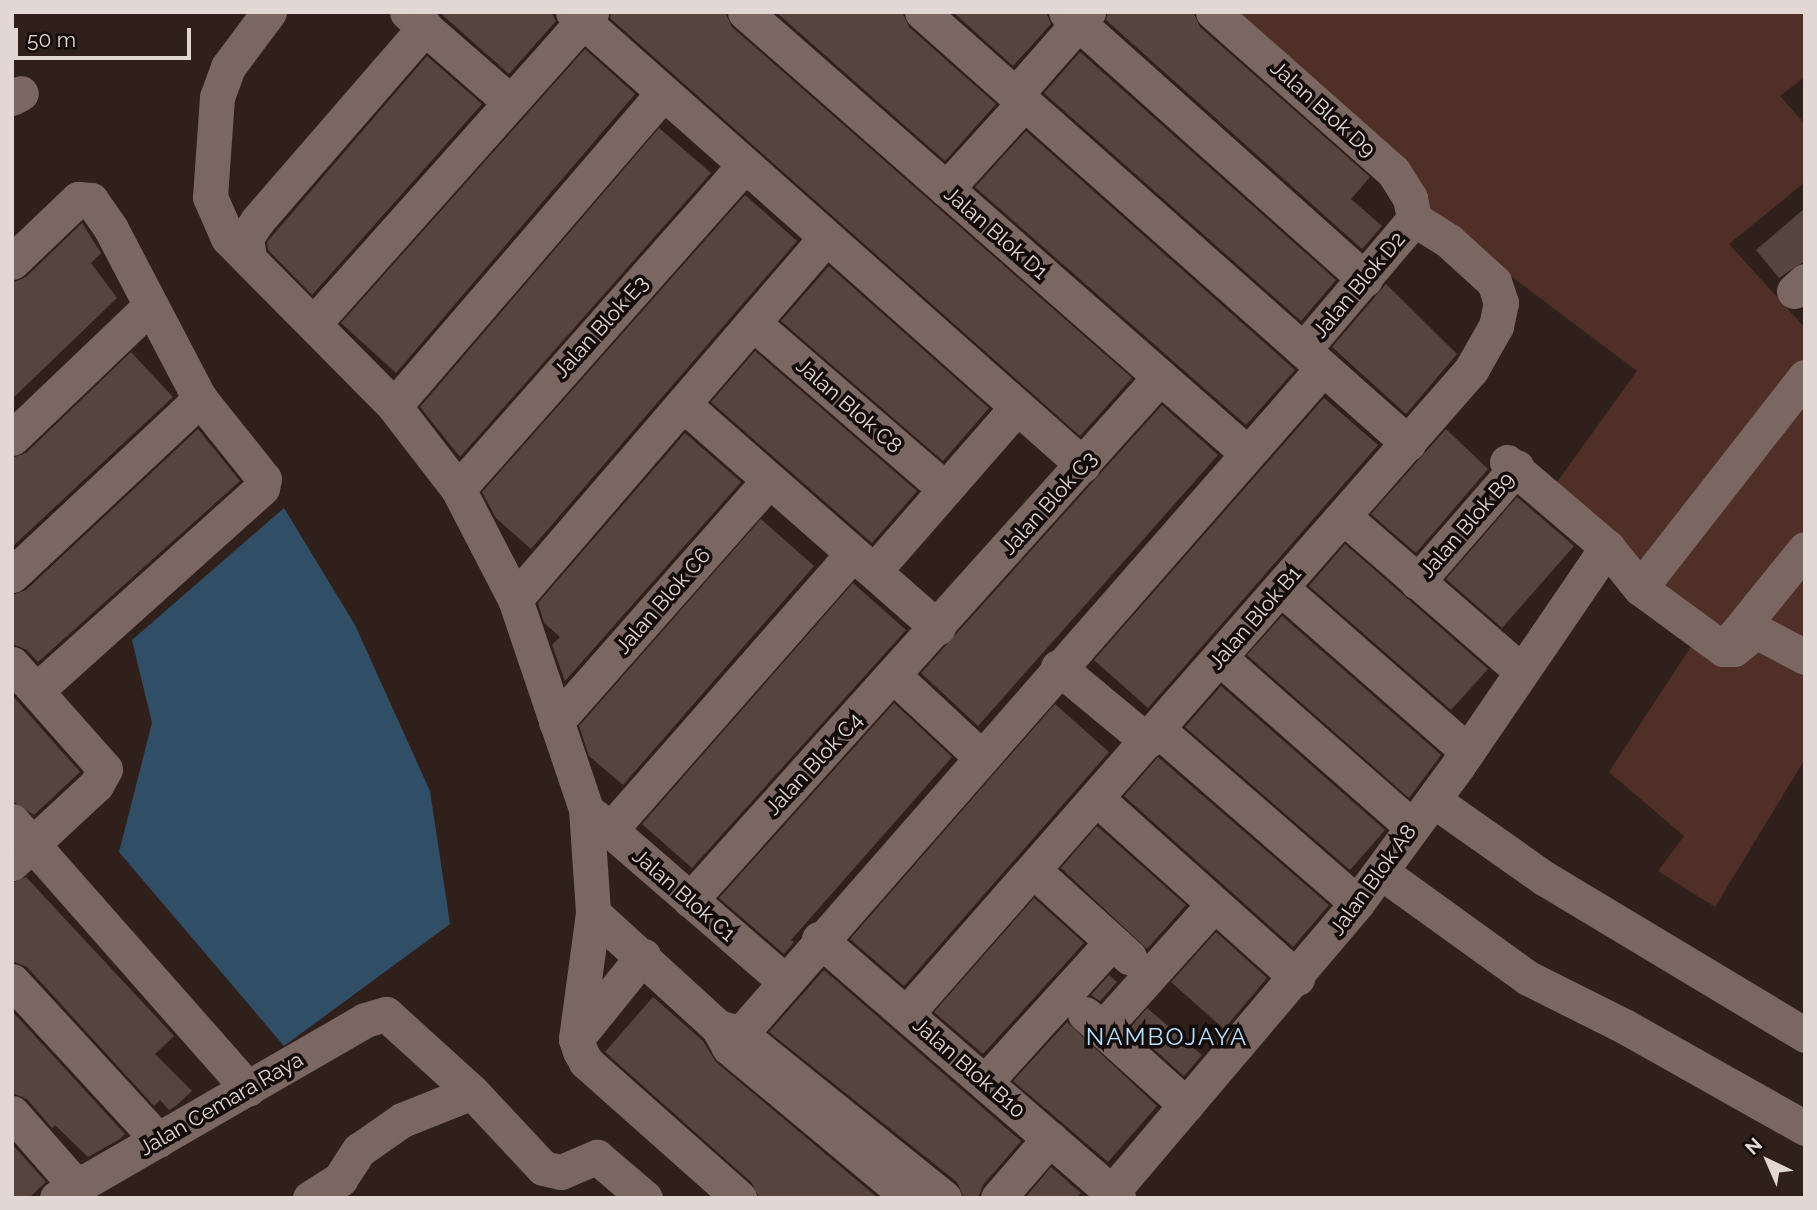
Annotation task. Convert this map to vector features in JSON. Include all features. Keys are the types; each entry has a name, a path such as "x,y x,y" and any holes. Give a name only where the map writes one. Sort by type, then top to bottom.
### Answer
{"street":[{"path":"269,12 228,67 217,97 210,197 228,237 315,322 394,406 458,489 515,599 556,722 598,820 593,913 576,1039 586,1062 739,1198"},
{"name":"Jalan Blok D1","path":"745,12 1247,453"},
{"path":"922,12 1408,443"},
{"name":"Jalan Blok D9","path":"1213,12 1393,171 1410,198 1414,219"},
{"path":"315,322 582,15 662,94 1083,465"},
{"path":"946,189 1020,99 1077,16 1365,279"},
{"path":"249,257 246,237 257,221 416,20 509,101"},
{"path":"394,406 662,94"},
{"name":"Jalan Blok E3","path":"458,489 744,166"},
{"path":"12,262 78,199 92,200 200,399 259,468 264,479 262,488 37,690"},
{"name":"Jalan Blok D2","path":"729,1036 783,981 1247,453 1365,279 1414,219"},
{"name":"Jalan Blok B1","path":"906,1014 1471,370 1496,326 1502,303 1494,282 1471,259 1414,219"},
{"path":"515,599 826,238"},
{"path":"12,438 150,306"},
{"name":"Jalan Blok C8","path":"753,323 945,489"},
{"name":"Jalan Blok C3","path":"938,628 1160,377"},
{"path":"1640,588 1805,377"},
{"path":"12,575 200,399"},
{"path":"683,404 938,628"},
{"path":"598,820 863,562 945,489 1017,407"},
{"name":"Jalan Blok B9","path":"1417,582 1512,465 1607,547"},
{"name":"Jalan Blok C6","path":"556,722 769,480"},
{"path":"1344,517 1521,671"},
{"path":"1607,547 1640,588 1723,649 1734,649 1756,631 1805,657"},
{"name":"Jalan Blok A8","path":"1115,1195 1186,1105 1297,978 1357,904 1411,826 1433,800 1607,547"},
{"path":"1723,649 1805,549"},
{"path":"1281,589 1466,750"},
{"name":"Jalan Blok C4","path":"690,900 938,628"},
{"path":"1220,658 1411,826"},
{"path":"12,664 105,769 96,785 19,842 248,1089"},
{"path":"1058,667 1152,735 1357,904"},
{"path":"895,677 980,756"},
{"path":"1096,798 1297,978"},
{"path":"1433,800 1544,878 1805,1035"},
{"name":"Jalan Blok C1","path":"598,820 783,981"},
{"path":"1033,870 1149,976"},
{"path":"1381,872 1528,978 1624,1026 1805,1128"},
{"path":"1102,1029 1214,904"},
{"path":"593,913 910,1198"},
{"name":"Jalan Blok B10","path":"819,939 1115,1195"},
{"path":"985,1082 1112,942"},
{"path":"576,1039 643,956"},
{"path":"12,981 158,1140"},
{"path":"1064,995 1186,1105"},
{"name":"Jalan Cemara Raya","path":"67,1192 365,1020 386,1014 472,1092"},
{"path":"729,1036 944,1198"},
{"path":"310,1198 340,1179 359,1150 402,1120 472,1092 543,1168 561,1172 597,1157 645,1198"},
{"path":"12,1113 67,1192"},
{"path":"998,1198 1050,1138"}],"shaded area":[{"path":"1225,12 1805,12 1805,77 1780,96 1805,124 1805,182 1729,244 1805,328 1805,759 1715,907 1658,871 1684,836 1609,772 1707,622 1549,493 1637,371 1428,214"}],"water":[{"path":"284,508 355,625 430,791 450,924 284,1046 119,852 152,723 132,640"}],"building":[{"path":"439,12 551,12 556,21 509,74"},
{"path":"611,12 725,12 732,27 1132,378 1080,436 610,18"},
{"path":"776,12 902,12 909,27 996,104 945,161"},
{"path":"953,12 1046,12 1051,24 1013,66"},
{"path":"1108,12 1193,12 1200,27 1370,177 1351,199 1382,226 1362,249 1106,20"},
{"path":"585,49 635,94 396,373 341,323"},
{"path":"1080,52 1336,280 1301,321 1044,93"},
{"path":"427,56 482,104 312,295 268,250 267,242"},
{"path":"659,128 711,173 460,457 420,407"},
{"path":"1026,131 1295,370 1246,425 975,187"},
{"path":"745,195 797,241 531,549 496,518 482,492"},
{"path":"1805,208 1805,261 1779,278 1756,250"},
{"path":"82,223 101,253 91,263 117,298 12,399 12,283 26,277"},
{"path":"829,266 989,408 943,461 781,321"},
{"path":"1386,284 1457,354 1406,414 1332,347"},
{"path":"755,351 917,491 872,543 711,402"},
{"path":"131,352 173,397 12,547 12,458 26,453"},
{"path":"1324,398 1378,445 1148,708 1094,660"},
{"path":"1162,405 1218,455 978,726 921,673"},
{"path":"198,429 240,481 38,662 27,650 12,644 12,595 26,590"},
{"path":"1446,429 1488,469 1416,553 1371,514"},
{"path":"685,433 741,482 565,681 552,645 560,637 544,623 538,603"},
{"path":"1517,497 1574,546 1502,628 1446,579"},
{"path":"761,519 814,566 623,785 589,756 579,726"},
{"path":"1345,544 1488,669 1451,710 1309,586"},
{"path":"853,583 906,630 692,868 642,824"},
{"path":"1282,616 1441,755 1409,798 1247,655"},
{"path":"1221,686 1385,830 1350,870 1185,727"},
{"path":"12,695 80,772 34,815 12,801"},
{"path":"894,703 952,757 791,940 794,942 784,954 719,898"},
{"path":"1055,704 1109,752 904,986 850,939"},
{"path":"1158,757 1329,905 1293,947 1124,796"},
{"path":"1097,826 1186,905 1147,949 1061,868"},
{"path":"26,877 174,1036 155,1054 192,1091 177,1105 169,1110 160,1100 154,1106 27,967 12,961 12,883"},
{"path":"1034,898 1084,943 983,1054 934,1012"},
{"path":"1216,932 1267,978 1224,1029 1171,982"},
{"path":"824,970 1021,1141 983,1185 978,1198 964,1198 957,1182 769,1032"},
{"path":"1109,975 1117,982 1100,1001 1091,995"},
{"path":"653,997 703,1041 716,1062 878,1198 759,1198 752,1183 605,1052"},
{"path":"1147,1008 1202,1055 1184,1076 1130,1028"},
{"path":"12,1011 125,1134 120,1139 88,1157 55,1125 52,1128 27,1099 12,1093"},
{"path":"1067,1022 1157,1106 1108,1162 1013,1081"},
{"path":"12,1144 46,1182 29,1198 12,1198"},
{"path":"1051,1167 1081,1193 1077,1198 1025,1198"}],"district":[{"name":"NAMBOJAYA","path":"1167,1037"}]}
